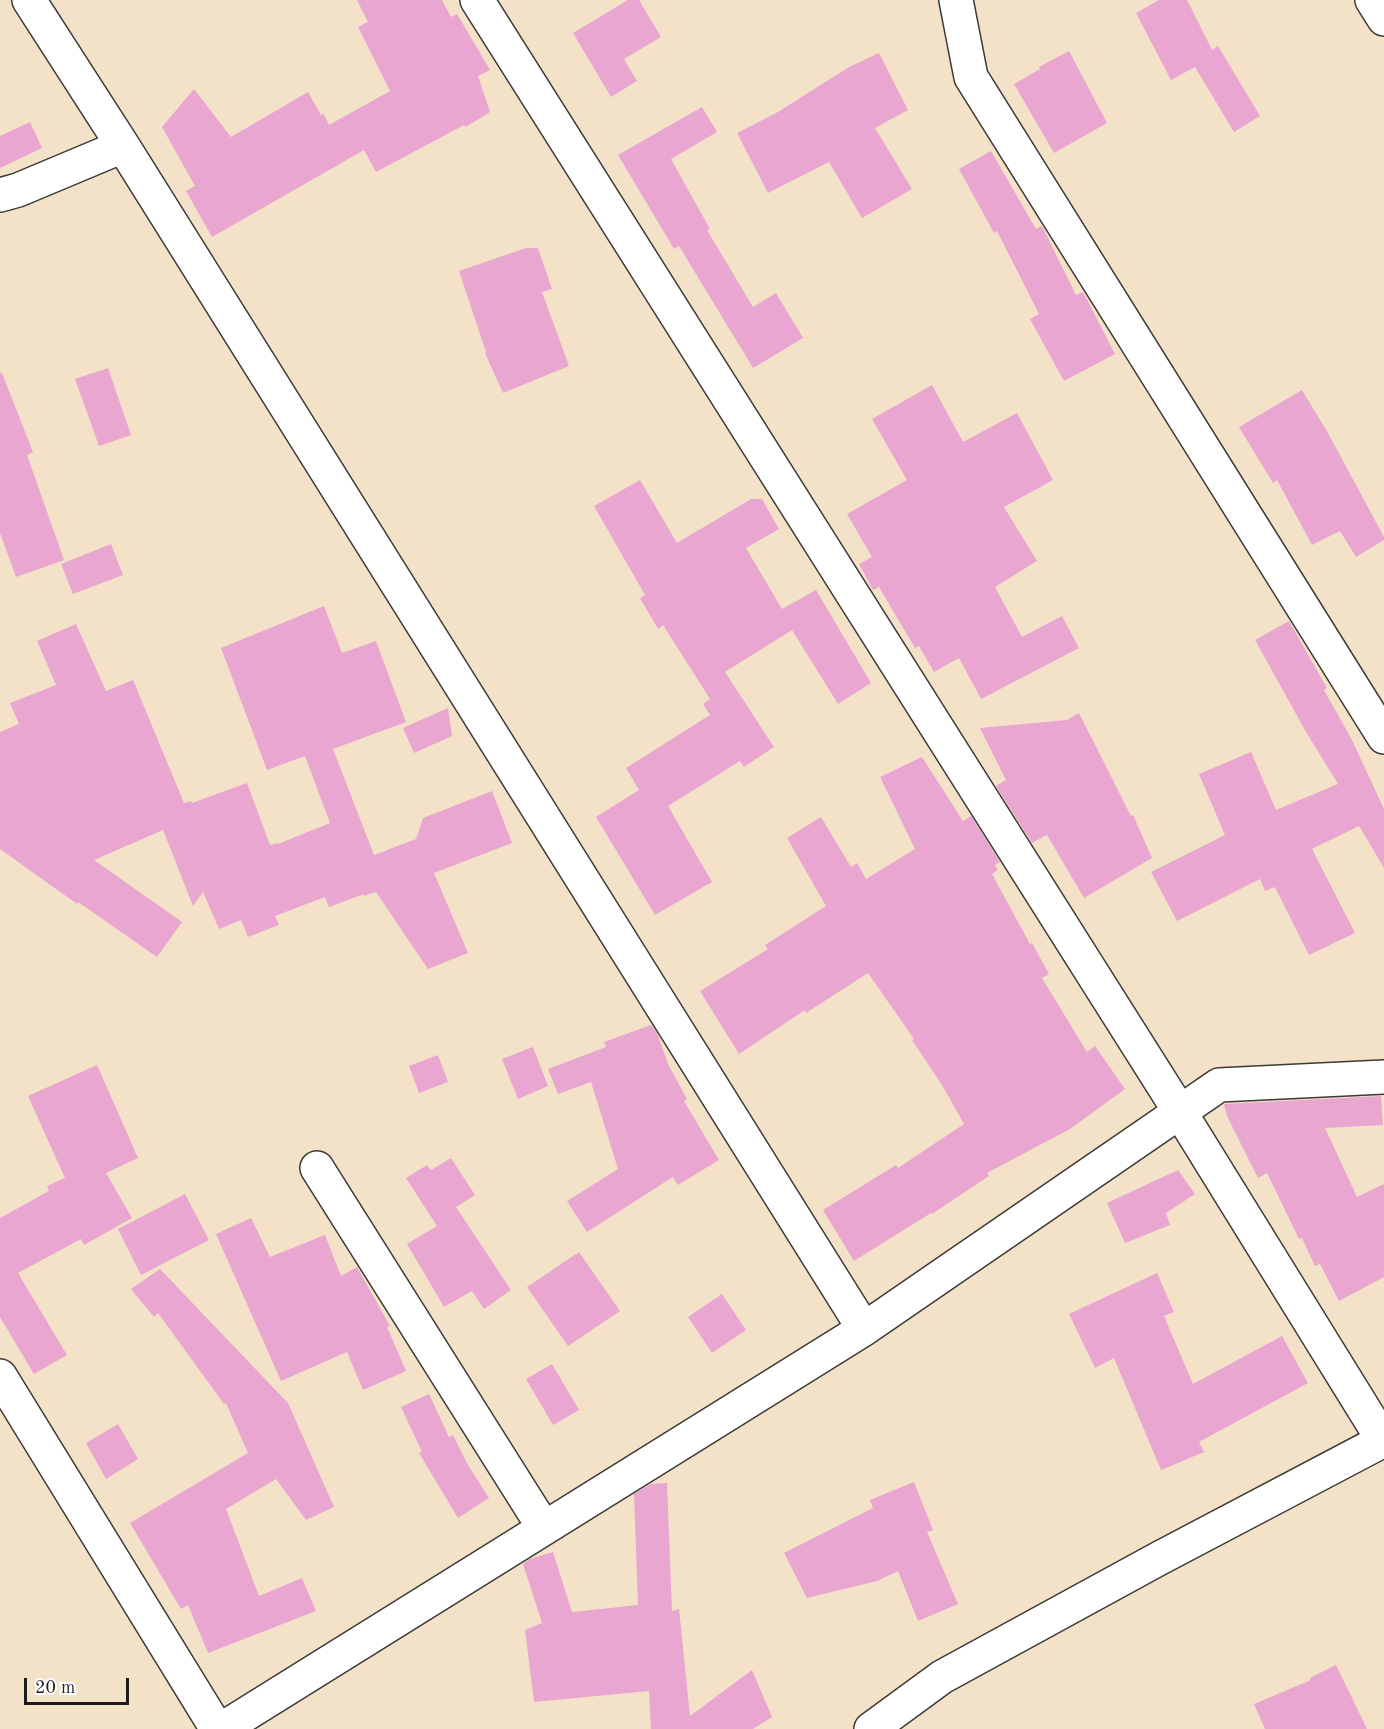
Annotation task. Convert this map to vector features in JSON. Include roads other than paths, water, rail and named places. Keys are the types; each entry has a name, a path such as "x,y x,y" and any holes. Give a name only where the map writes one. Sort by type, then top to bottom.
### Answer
{"street":[{"path":"29,0 123,146 864,1329"},
{"path":"477,0 1180,1112 1384,1440 1158,1559 942,1677 871,1729"},
{"path":"956,0 971,77 1384,736"},
{"path":"1372,0 1384,19"},
{"path":"0,195 18,190 123,146"},
{"path":"222,1729 864,1329 1219,1085 1384,1077"},
{"path":"317,1168 544,1528"},
{"path":"0,1376 217,1729"}]}
